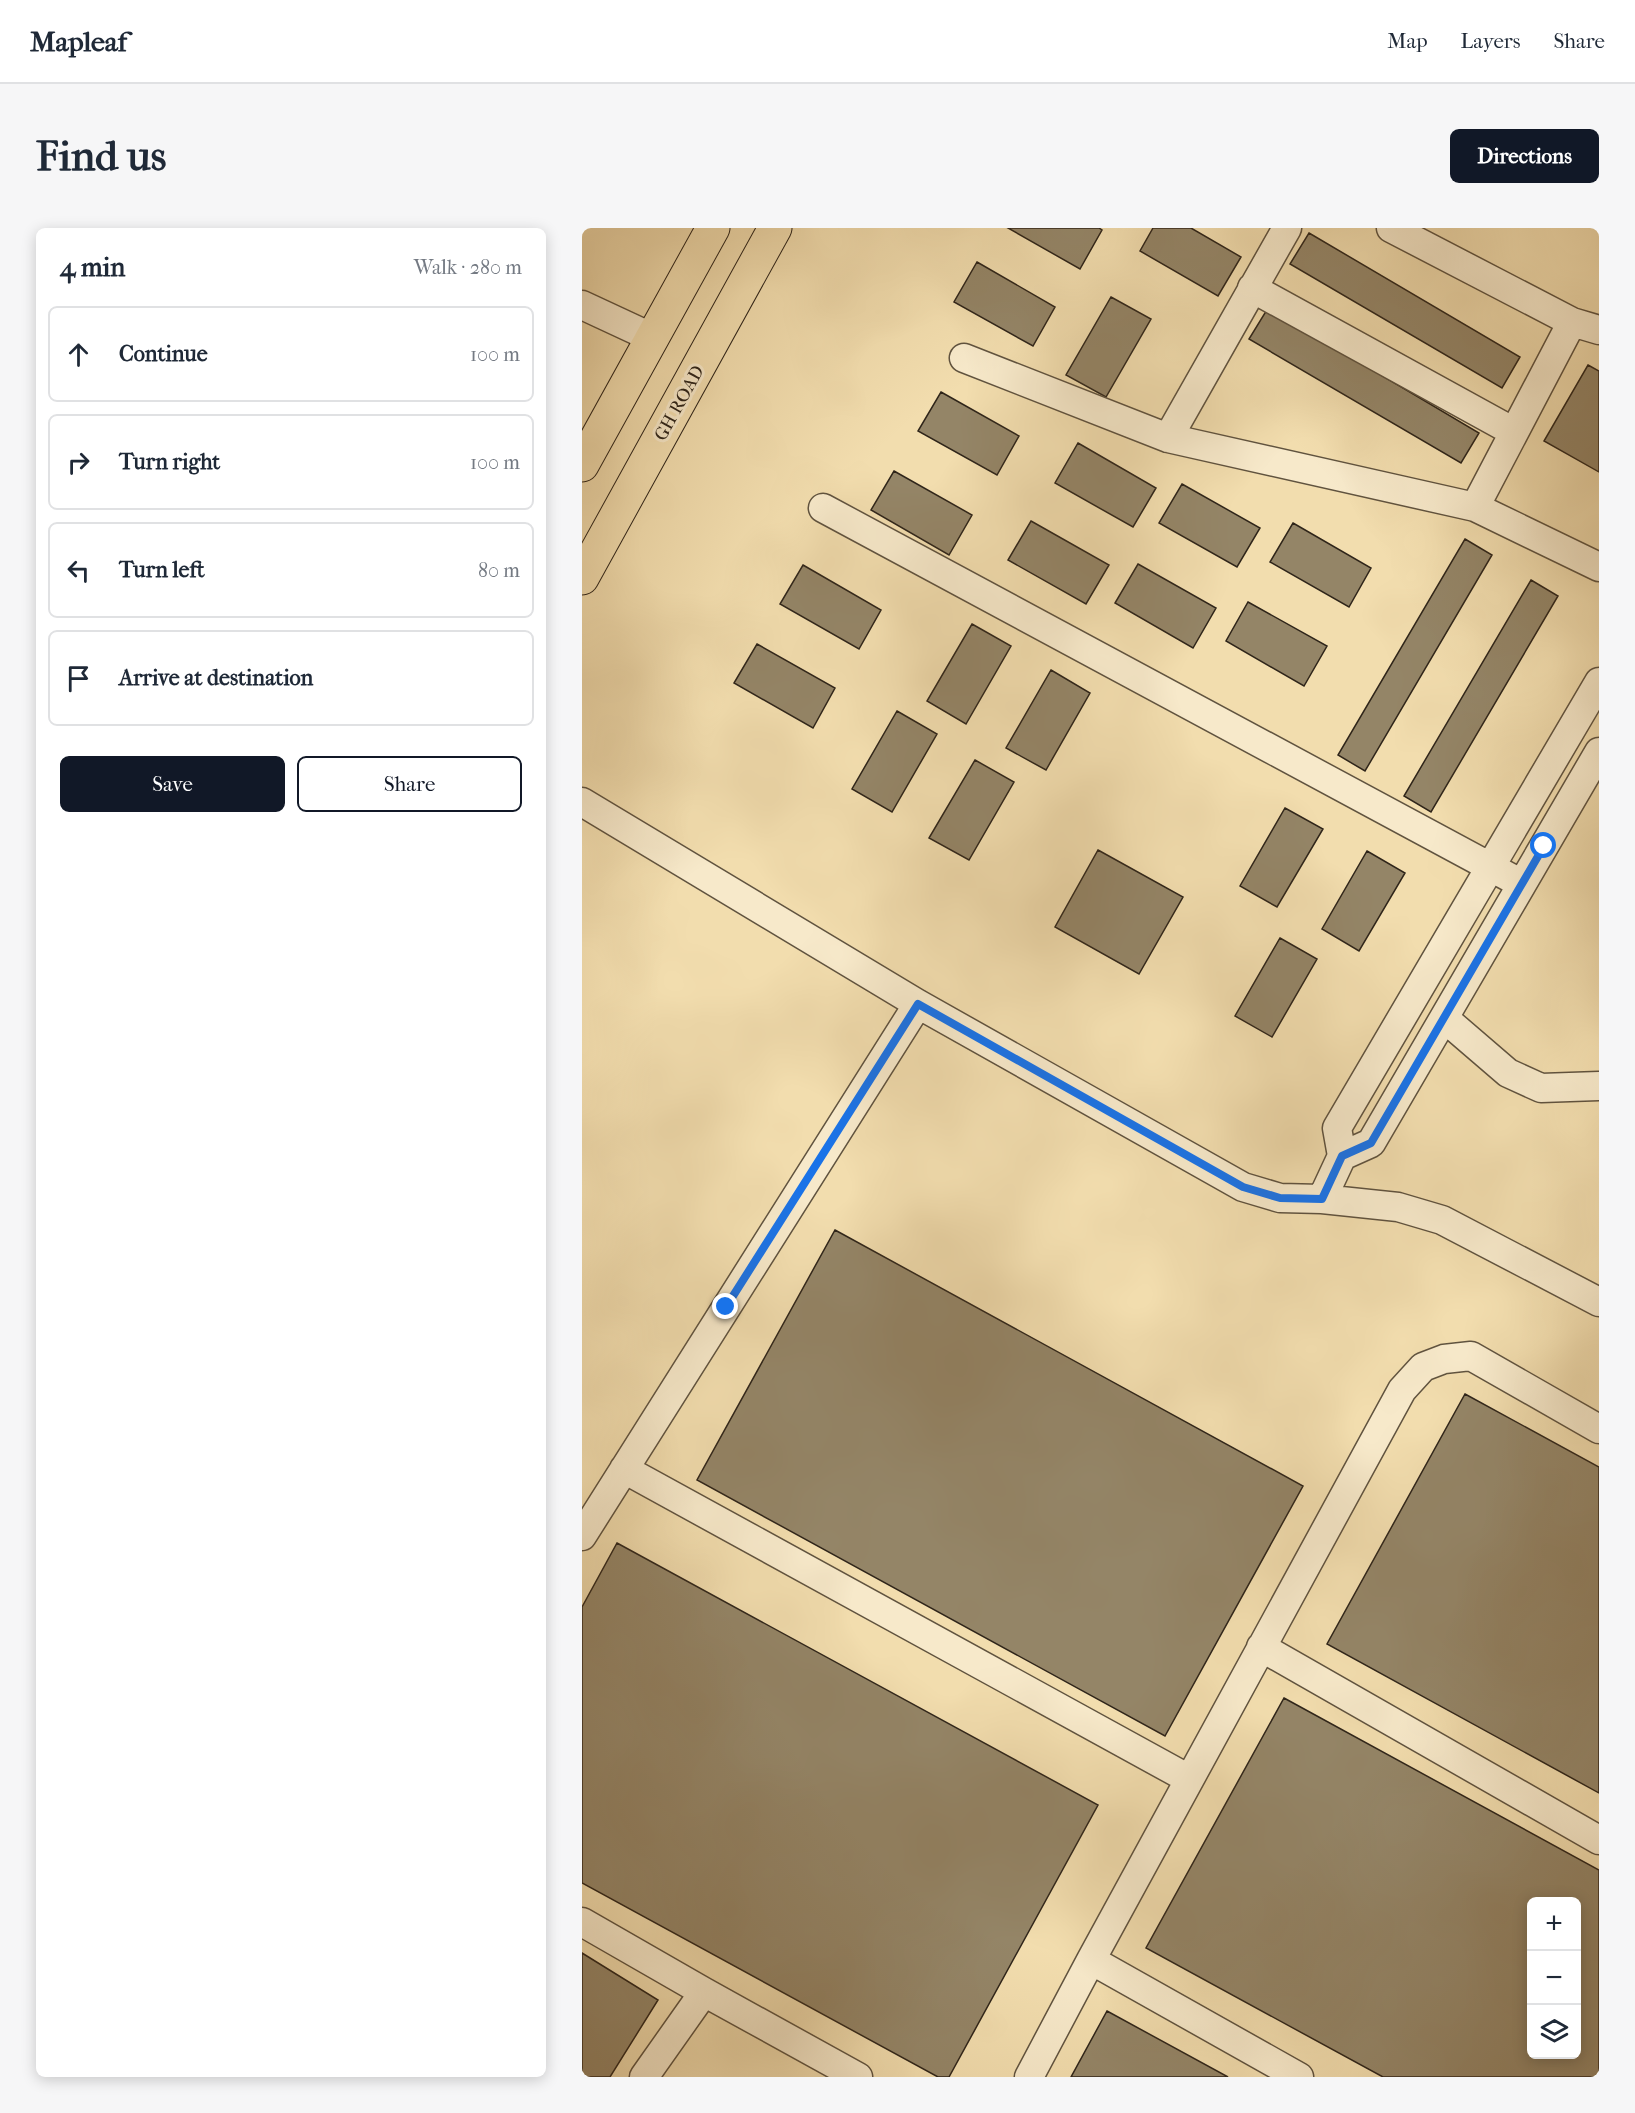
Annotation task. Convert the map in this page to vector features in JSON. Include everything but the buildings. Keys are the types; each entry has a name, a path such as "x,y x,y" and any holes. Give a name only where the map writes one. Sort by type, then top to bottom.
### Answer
{"main road":[{"path":"582,465 713,228"},
{"name":"GH ROAD","path":"582,578 775,228"}],"street":[{"path":"1168,438 1287,228"},
{"path":"1391,228 1572,322 1599,330"},
{"path":"1252,288 1514,432"},
{"path":"582,306 652,338"},
{"path":"1474,507 1572,322"},
{"path":"964,358 1168,438 1474,507 1599,567"},
{"path":"823,508 1522,884"},
{"path":"1322,1199 1342,1156 1337,1128 1599,681"},
{"path":"1342,1156 1371,1143 1599,752"},
{"path":"582,802 918,1004 1243,1187 1280,1198 1322,1199 1398,1207 1442,1220 1599,1302"},
{"path":"582,1536 918,1004"},
{"path":"1444,1018 1508,1072 1541,1088 1599,1086"},
{"path":"1029,2077 1402,1390 1423,1367 1444,1359 1471,1356 1599,1429"},
{"path":"624,1469 1189,1779"},
{"path":"1261,1647 1599,1840"},
{"path":"582,1922 858,2077"},
{"path":"1091,1960 1299,2077"},
{"path":"644,2077 704,1992"}],"route":[{"path":"726,1307 918,1004 1198,1164 1243,1187 1280,1198 1322,1199 1342,1156 1371,1143 1544,846"}]}
